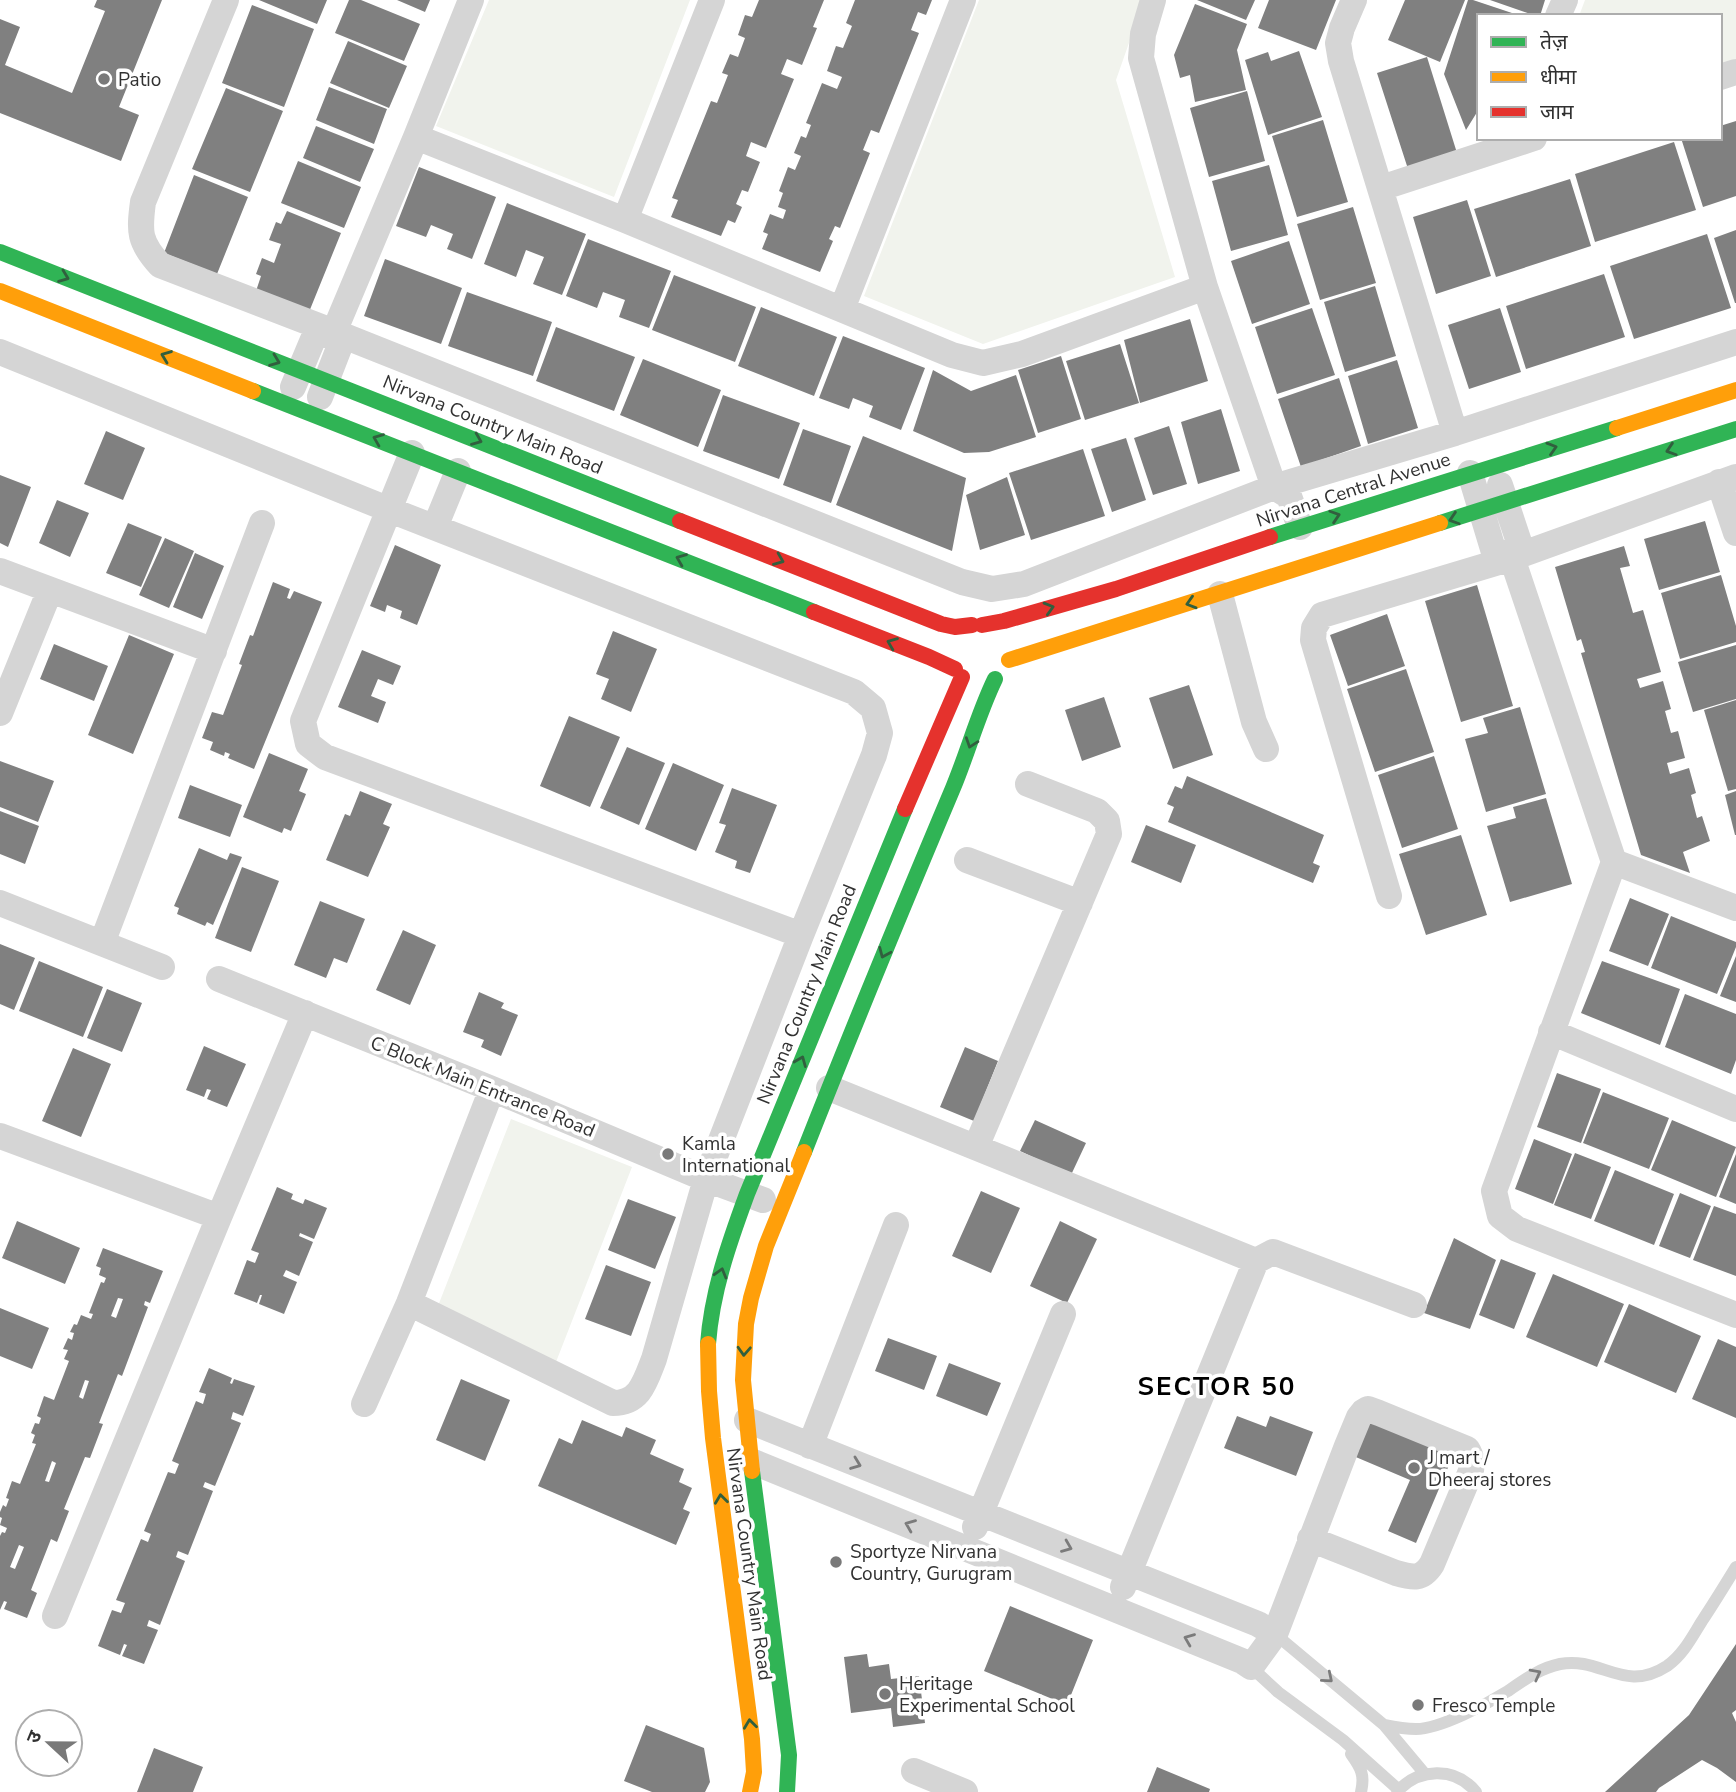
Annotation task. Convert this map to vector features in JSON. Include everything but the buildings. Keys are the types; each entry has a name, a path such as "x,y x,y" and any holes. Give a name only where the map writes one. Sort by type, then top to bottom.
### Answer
{"street":[{"path":"226,0 143,202 139,229 147,251 160,265 962,582 992,589 1024,584 1275,487 1455,433 1736,342"},
{"path":"314,414 340,348 334,332 471,0"},
{"path":"625,220 712,0"},
{"path":"842,309 963,0"},
{"path":"1153,0 1143,34 1141,58 1205,287 1275,487 1289,496 1300,527"},
{"path":"1354,0 1338,43 1341,61 1455,433"},
{"path":"416,137 952,355 984,363 1022,354 1205,287"},
{"path":"1381,188 1528,140"},
{"name":"Nirvana Country Main Road","path":"0,252 942,624 955,627 977,625"},
{"path":"0,290 959,673 972,682 982,683 995,679 1005,669 1009,650 1004,637 993,627 977,625 963,631 953,643 952,659 959,673"},
{"path":"286,403 314,337 334,332"},
{"path":"0,352 390,510 853,692 873,708 880,733 874,755 706,1179 654,1359 645,1383 633,1399 613,1403 409,1303"},
{"name":"Nirvana Central Avenue","path":"977,625 1004,621 1116,589 1300,527 1736,390"},
{"path":"1009,660 1736,429"},
{"path":"412,453 303,721 308,744 324,757 801,935"},
{"path":"1482,470 1493,506 1519,542 1512,558 1614,862 1494,1191 1500,1216 1517,1229 1736,1315"},
{"path":"435,527 458,471"},
{"path":"1390,896 1313,640 1314,628 1322,615 1512,558 1728,480 1736,533"},
{"path":"1270,537 1262,503 1275,487"},
{"path":"103,943 262,523"},
{"path":"0,571 214,651"},
{"path":"0,713 50,590"},
{"path":"1220,594 1254,722 1266,749"},
{"name":"Nirvana Country Main Road","path":"750,1792 754,1772 752,1739 712,1440 707,1381 710,1320 733,1233 747,1194 948,706 959,673"},
{"name":"Nirvana Country Main Road","path":"787,1792 789,1755 743,1380 746,1324 759,1267 781,1207 964,762 995,679"},
{"path":"976,1147 1109,834 1107,821 1097,811 1028,784"},
{"path":"967,860 1080,903"},
{"path":"1614,862 1736,908"},
{"path":"0,902 162,967"},
{"name":"C Block Main Entrance Road","path":"219,979 706,1179 781,1207"},
{"path":"55,1616 305,1013"},
{"path":"1552,1032 1736,1109"},
{"path":"829,1088 1256,1261"},
{"path":"364,1404 409,1303 492,1089"},
{"path":"0,1137 219,1217"},
{"path":"718,1152 758,1166"},
{"path":"810,1446 896,1225"},
{"path":"1115,1608 1256,1261 1273,1252 1414,1305"},
{"path":"966,1548 1063,1314"},
{"path":"751,1461 1115,1608 1251,1667 1275,1634 1310,1539 1363,1412 1368,1409 1379,1413 1467,1450 1471,1455 1471,1471 1432,1564 1422,1576 1410,1577 1396,1573 1310,1539"},
{"path":"747,1420 1130,1572 1258,1624 1275,1634"},
{"path":"914,1771 965,1792"}],"lane":[{"path":"1384,1725 1416,1729 1439,1726 1502,1694 1536,1673 1559,1664 1573,1662 1628,1678 1645,1677 1667,1667 1682,1653 1736,1567"},
{"path":"1275,1634 1384,1725 1425,1774"},
{"path":"1251,1667 1278,1692 1343,1740 1398,1791 1416,1777 1442,1773 1460,1778 1476,1792"},
{"path":"1343,1740 1361,1768 1361,1792"}],"shaded area":[{"path":"489,0 690,0 614,197 436,126"},
{"path":"979,0 1144,0 1116,80 1175,277 983,344 864,296"},
{"path":"1585,0 1736,0 1736,65 1722,69 1722,14 1580,14"},
{"path":"511,1119 632,1167 556,1362 436,1311"}],"traffic: fast":[{"path":"0,252 680,521"},
{"path":"253,391 814,612"},
{"path":"1270,537 1617,428"},
{"path":"1440,523 1736,429"},
{"path":"804,1152 995,679"},
{"path":"708,1344 717,1286 747,1194 905,809"},
{"path":"752,1471 789,1755 787,1792"}],"traffic: slow":[{"path":"0,291 253,391"},
{"path":"1617,428 1736,390"},
{"path":"1009,660 1440,523"},
{"path":"752,1471 743,1380 746,1324 766,1246 804,1152"},
{"path":"708,1344 713,1438 752,1739 754,1772 750,1792"}],"traffic: jam":[{"path":"680,521 941,624 955,627 972,625"},
{"path":"982,625 1116,589 1270,537"},
{"path":"814,612 955,669"},
{"path":"905,809 962,677"}],"place":[{"name":"Patio","path":"104,79"},
{"name":"Kamla International","path":"668,1154"},
{"name":"J mart / Dheeraj stores","path":"1414,1468"},
{"name":"Sportyze Nirvana Country, Gurugram","path":"836,1562"},
{"name":"Heritage Experimental School","path":"885,1694"},
{"name":"Fresco Temple","path":"1418,1705"}],"district":[{"name":"SECTOR 50","path":"1217,1386"}]}
